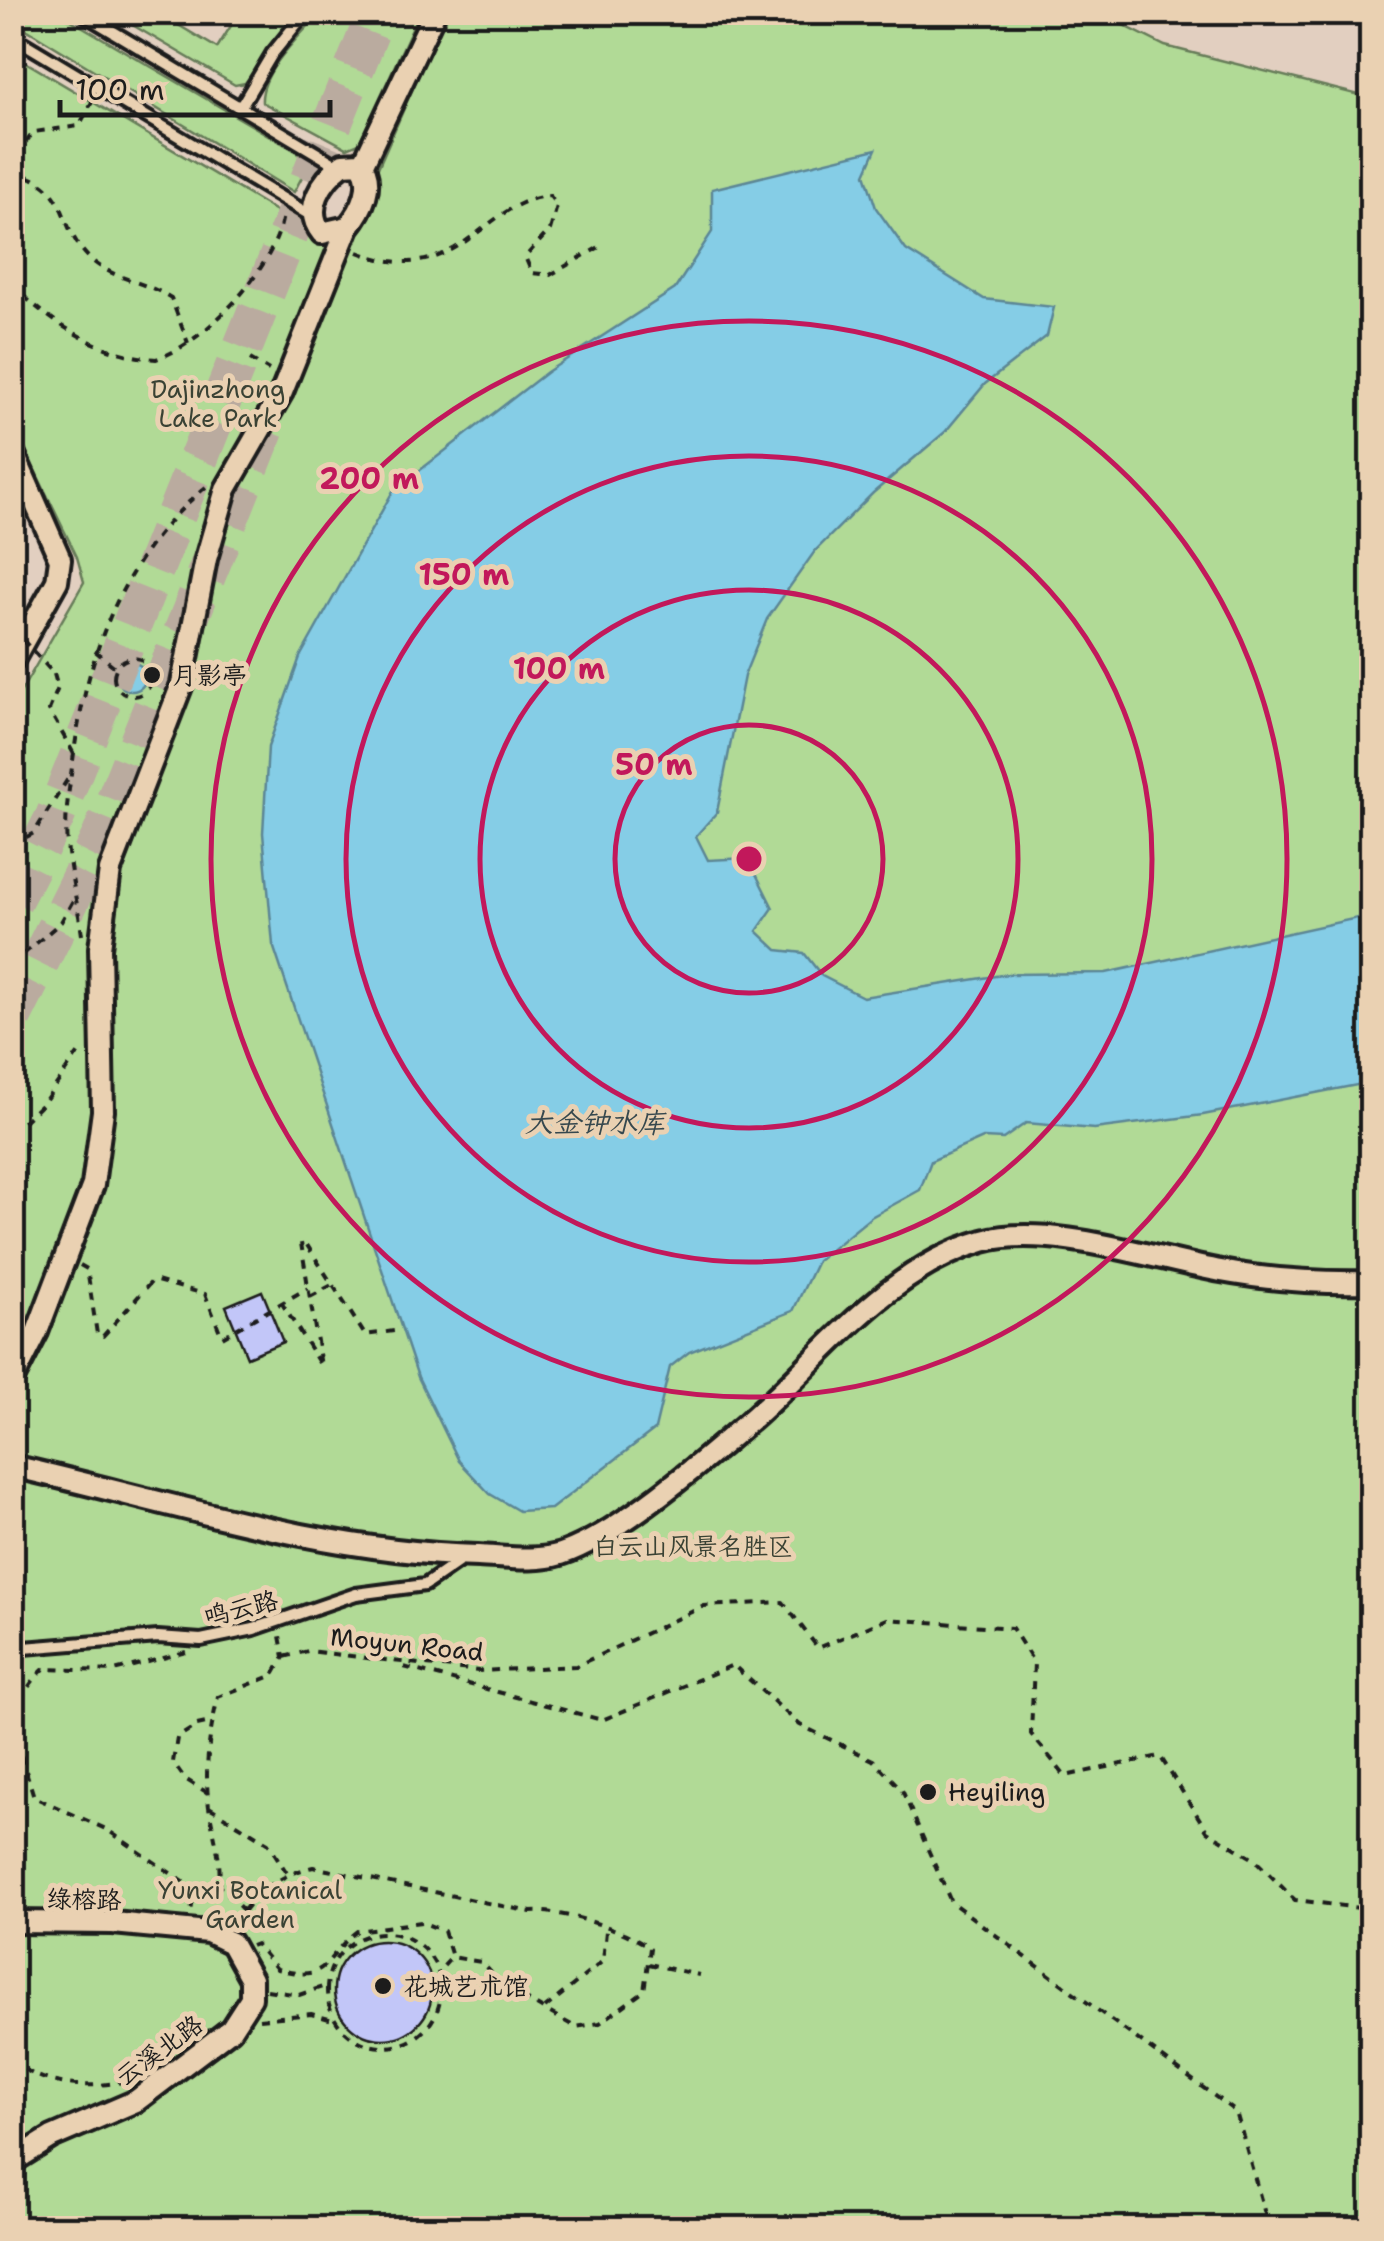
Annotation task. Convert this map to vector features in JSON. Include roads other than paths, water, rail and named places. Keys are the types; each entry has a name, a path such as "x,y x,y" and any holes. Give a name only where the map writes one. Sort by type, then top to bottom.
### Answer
{"street":[{"path":"12,1382 67,1259 93,1186 103,1112 100,948 110,870 182,684 206,560 226,489 282,392 344,236 366,192 362,166 435,12"},
{"path":"344,236 329,235 317,228 321,186 339,167 350,162 362,166"},
{"path":"12,450 60,559 57,581 12,662"},
{"path":"12,1466 158,1506 404,1551 466,1556 561,1554 662,1491 748,1423 894,1288 950,1254 983,1242 1052,1239 1227,1272 1372,1282"},
{"name":"绿榕路","path":"17,1920 190,1930 234,1947 251,1979"},
{"name":"云溪北路","path":"12,2162 52,2137 136,2101 231,2029 251,1998 251,1979"}],"lane":[{"path":"80,12 339,167"},
{"path":"240,108 272,54 306,12"},
{"path":"12,36 315,218"},
{"name":"鸣云路","path":"12,1649 158,1637 201,1640 254,1629 356,1594 425,1585 466,1556"}],"water":[{"name":"大金钟水库","path":"876,149 865,174 876,208 906,250 984,299 1054,307 1047,336 985,384 945,432 873,493 815,551 767,619 744,676 717,812 696,836 708,860 748,858 773,908 757,931 777,950 804,953 822,976 863,997 1008,974 1106,973 1371,915 1371,1087 1362,1084 1203,1115 1094,1129 1026,1123 1003,1139 983,1138 931,1161 920,1190 871,1217 817,1261 793,1311 689,1352 670,1367 655,1429 551,1509 519,1511 490,1494 459,1461 418,1377 273,945 263,833 268,747 300,657 393,491 547,372 675,289 712,232 712,189"},
{"path":"132,663 142,667 146,677 142,687 132,691 122,687 118,677 122,667"}],"tunnel":[{"path":"12,901 55,817 377,12"},
{"path":"12,1017 102,835 267,423"}],"place":[{"name":"月影亭","path":"152,675"},
{"name":"Heyiling","path":"928,1792"},
{"name":"花城艺术馆","path":"383,1986"}],"park label":[{"name":"Dajinzhong Lake Park","path":"218,404"},
{"name":"白云山风景名胜区","path":"693,1546"},
{"name":"Yunxi Botanical Garden","path":"250,1904"}]}
